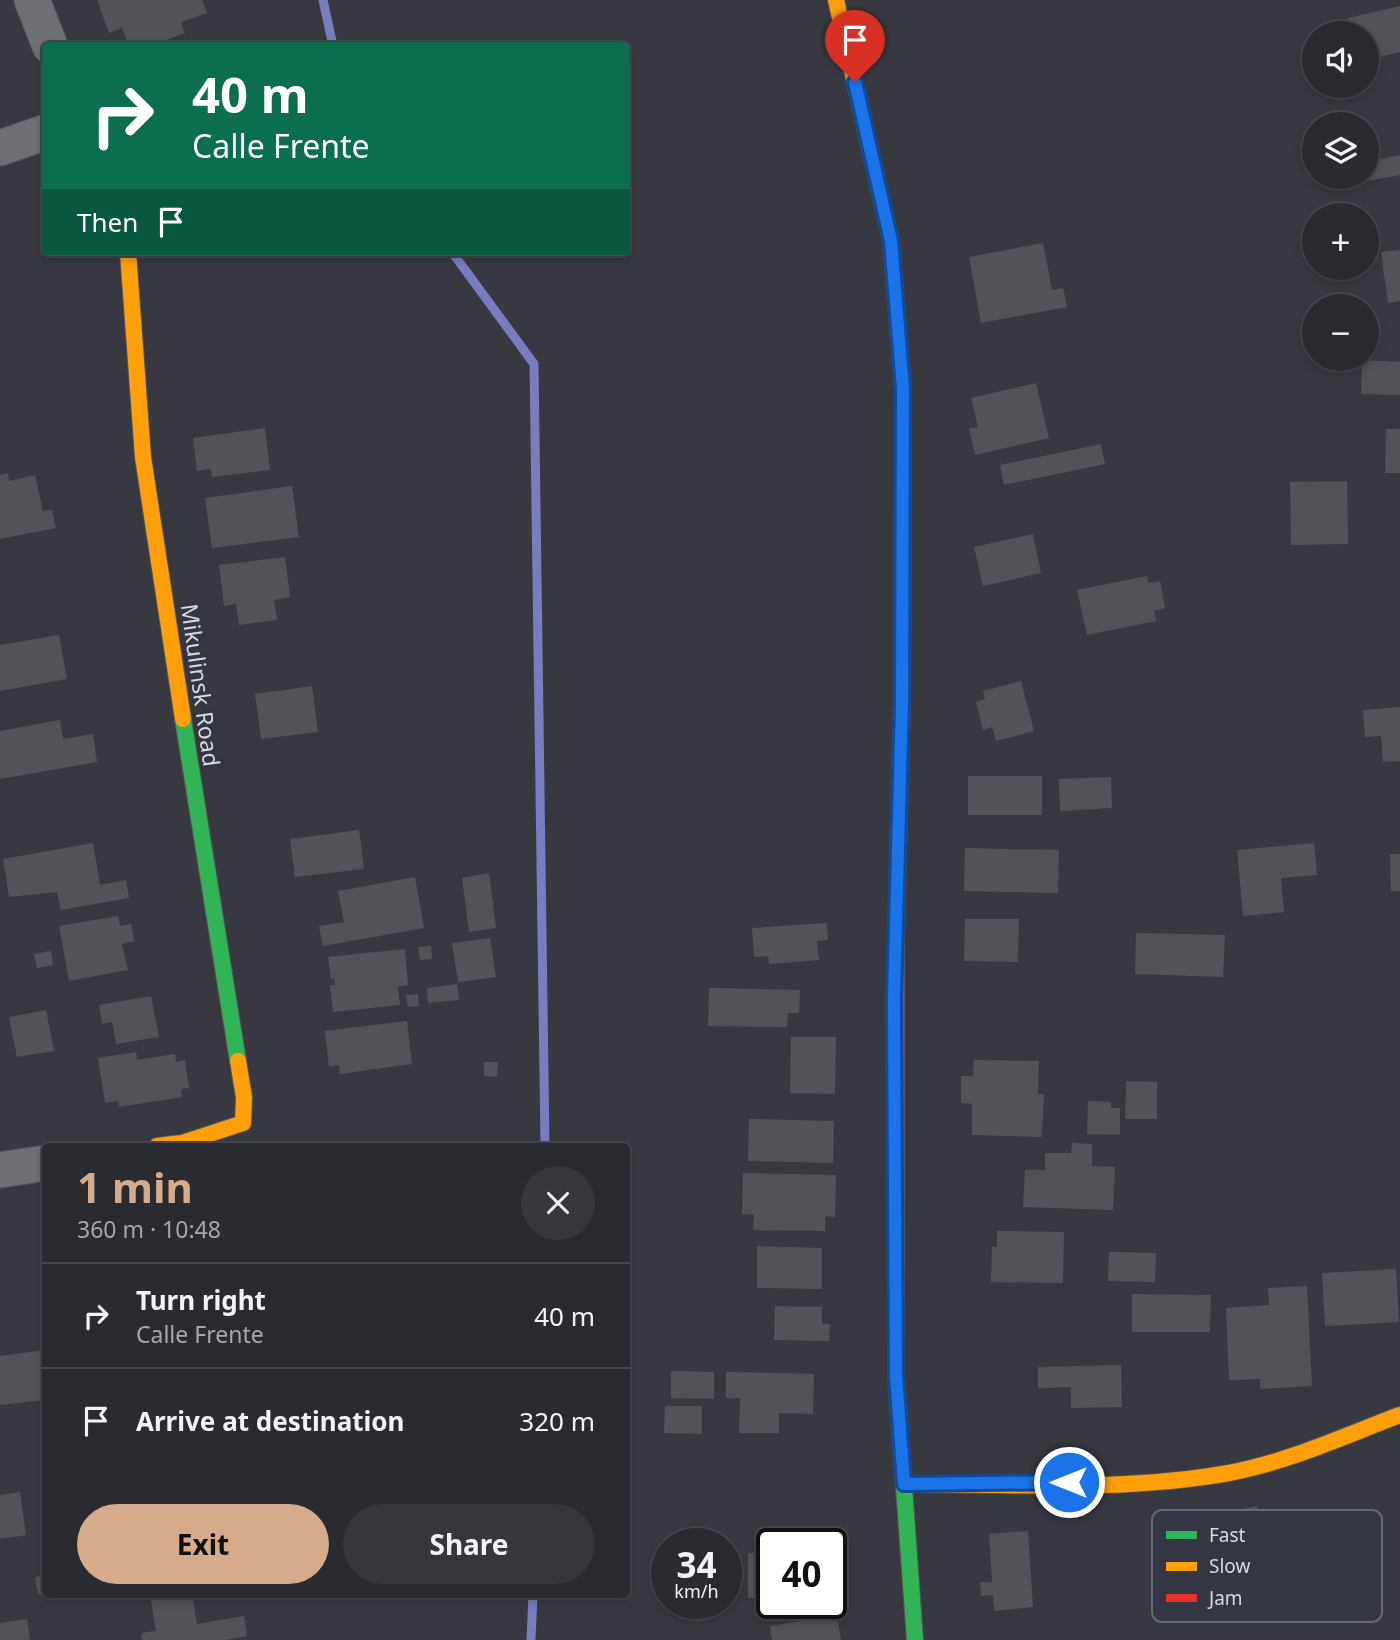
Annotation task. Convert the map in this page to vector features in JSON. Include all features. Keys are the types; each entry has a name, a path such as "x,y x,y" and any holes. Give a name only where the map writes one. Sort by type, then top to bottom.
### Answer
{"street":[{"path":"32,0 48,42"},
{"path":"836,0 891,241 903,388 902,702 894,998 896,1376 915,1640"},
{"path":"0,148 42,133"},
{"name":"Mikulinsk Road","path":"128,256 143,457 200,834 244,1097 243,1123 182,1143"},
{"path":"0,1170 42,1164"},
{"path":"904,1484 1152,1481 1229,1473 1273,1461 1400,1415"}],"building":[{"path":"97,0 202,0 207,13 181,22 185,33 161,42 127,42 122,28 109,33"},
{"path":"1400,6 1400,52 1379,57 1379,21 1349,21 1348,18"},
{"path":"1400,155 1400,175 1379,179 1379,159"},
{"path":"1043,243 1052,290 1063,288 1067,307 981,323 969,257"},
{"path":"1400,250 1400,301 1388,303 1381,252"},
{"path":"1379,361 1400,362 1400,395 1361,394 1362,371 1379,371"},
{"path":"1036,383 1049,438 975,455 969,429 978,427 971,398"},
{"path":"265,428 270,470 212,477 211,469 197,471 193,438"},
{"path":"1386,429 1400,429 1400,473 1385,473"},
{"path":"1101,444 1105,464 1004,485 1000,465"},
{"path":"8,473 9,481 35,475 43,511 52,510 56,528 0,539 0,475"},
{"path":"1347,481 1348,544 1291,545 1290,482"},
{"path":"292,486 299,537 212,548 205,498"},
{"path":"1033,534 1041,573 983,586 974,547"},
{"path":"285,557 290,597 274,600 277,620 239,625 236,604 224,606 219,565"},
{"path":"1147,576 1148,583 1160,581 1165,608 1154,611 1156,621 1087,635 1077,590"},
{"path":"59,635 67,679 0,691 0,645"},
{"path":"1021,681 1034,731 996,741 992,727 983,730 976,702 985,699 983,691"},
{"path":"312,686 318,732 261,739 255,694"},
{"path":"1400,707 1400,761 1383,762 1381,736 1365,737 1363,710"},
{"path":"60,720 63,739 93,734 97,762 0,779 0,731"},
{"path":"968,776 1042,776 1042,815 968,815"},
{"path":"1111,777 1112,808 1060,811 1059,779"},
{"path":"359,830 364,869 295,877 290,839"},
{"path":"93,843 100,885 126,880 129,898 61,910 57,892 9,897 3,859"},
{"path":"1314,843 1317,875 1281,878 1284,912 1243,916 1237,850"},
{"path":"965,848 1059,850 1058,893 964,891"},
{"path":"1390,854 1400,854 1400,891 1391,891"},
{"path":"489,873 496,928 469,932 462,878"},
{"path":"415,877 424,928 323,946 319,926 344,922 338,891"},
{"path":"118,916 120,926 131,924 134,941 122,944 128,970 69,981 59,926"},
{"path":"965,919 1019,919 1018,962 964,961"},
{"path":"827,923 828,940 817,941 819,960 769,964 768,956 754,957 752,928"},
{"path":"1136,933 1225,935 1223,977 1135,974"},
{"path":"490,938 496,977 458,982 452,943"},
{"path":"431,946 432,959 420,960 418,947"},
{"path":"405,949 408,985 398,987 400,1005 333,1012 330,985 335,985 334,978 331,979 328,957"},
{"path":"51,951 53,965 37,968 34,954"},
{"path":"457,984 459,1000 428,1003 427,988"},
{"path":"709,988 800,990 799,1013 788,1013 787,1027 708,1026"},
{"path":"418,994 419,1006 408,1007 406,995"},
{"path":"151,996 159,1037 116,1044 112,1022 102,1024 99,1005"},
{"path":"46,1010 54,1051 17,1057 9,1017"},
{"path":"407,1021 412,1064 340,1074 339,1065 329,1067 325,1031"},
{"path":"791,1037 836,1037 835,1094 790,1093"},
{"path":"136,1052 137,1060 175,1054 176,1062 185,1060 189,1088 181,1089 182,1097 119,1107 118,1101 105,1103 98,1058"},
{"path":"974,1060 1039,1061 1038,1094 1044,1094 1042,1137 972,1135 972,1104 961,1103 961,1076 973,1076"},
{"path":"484,1062 498,1062 497,1077 484,1076"},
{"path":"1126,1081 1157,1082 1157,1119 1125,1119"},
{"path":"1088,1101 1111,1102 1111,1108 1120,1108 1120,1135 1087,1134"},
{"path":"749,1119 834,1121 833,1163 748,1161"},
{"path":"1072,1143 1092,1144 1092,1166 1115,1167 1113,1210 1023,1207 1025,1170 1045,1170 1045,1153 1071,1153"},
{"path":"743,1173 836,1175 835,1217 825,1216 825,1231 753,1230 754,1214 742,1214"},
{"path":"997,1231 1064,1232 1063,1283 991,1282 992,1247 997,1247"},
{"path":"757,1246 822,1248 822,1289 757,1288"},
{"path":"1109,1252 1156,1253 1155,1282 1108,1281"},
{"path":"1396,1269 1399,1322 1325,1326 1322,1273"},
{"path":"1307,1286 1312,1386 1260,1389 1260,1379 1229,1380 1226,1308 1269,1305 1268,1288"},
{"path":"1132,1294 1211,1295 1210,1332 1132,1332"},
{"path":"775,1306 822,1307 822,1324 830,1324 829,1341 774,1340"},
{"path":"42,1351 42,1400 0,1405 0,1356"},
{"path":"1121,1365 1122,1407 1071,1408 1071,1387 1038,1388 1038,1367"},
{"path":"671,1371 714,1372 714,1399 671,1398"},
{"path":"726,1372 814,1374 813,1414 779,1413 779,1433 739,1433 740,1398 726,1398"},
{"path":"665,1406 702,1406 702,1434 664,1433"},
{"path":"20,1492 26,1535 0,1539 0,1495"},
{"path":"1257,1506 1258,1510 1238,1510"},
{"path":"1028,1531 1033,1607 994,1611 993,1595 981,1596 980,1582 992,1582 989,1534"},
{"path":"748,1553 756,1553 756,1598 748,1598"},
{"path":"42,1576 42,1594 38,1595 35,1577"},
{"path":"151,1598 193,1598 197,1624 244,1616 247,1636 225,1640 142,1640 141,1633 156,1631"},
{"path":"27,1619 30,1640 0,1640 0,1623"},
{"path":"813,1619 838,1619 841,1640 772,1640 770,1626"}],"waterway":[{"path":"323,0 332,42"},
{"path":"455,256 534,364 545,1143"},
{"path":"531,1640 533,1598"}],"traffic: fast":[{"path":"896,936 902,702 903,445"},
{"path":"183,719 238,1061"},
{"path":"896,1282 896,1376 915,1640"}],"traffic: slow":[{"path":"836,0 891,241 903,388 903,445"},
{"path":"128,256 143,457 183,719"},
{"path":"182,1143 243,1123 244,1097 238,1061"},
{"path":"904,1484 1066,1486 1189,1479 1273,1462 1400,1415"}],"traffic: jam":[{"path":"896,936 896,1282"}],"route":[{"path":"855,82 891,241 903,388 902,702 894,998 896,1376 904,1484 1069,1482"}]}
